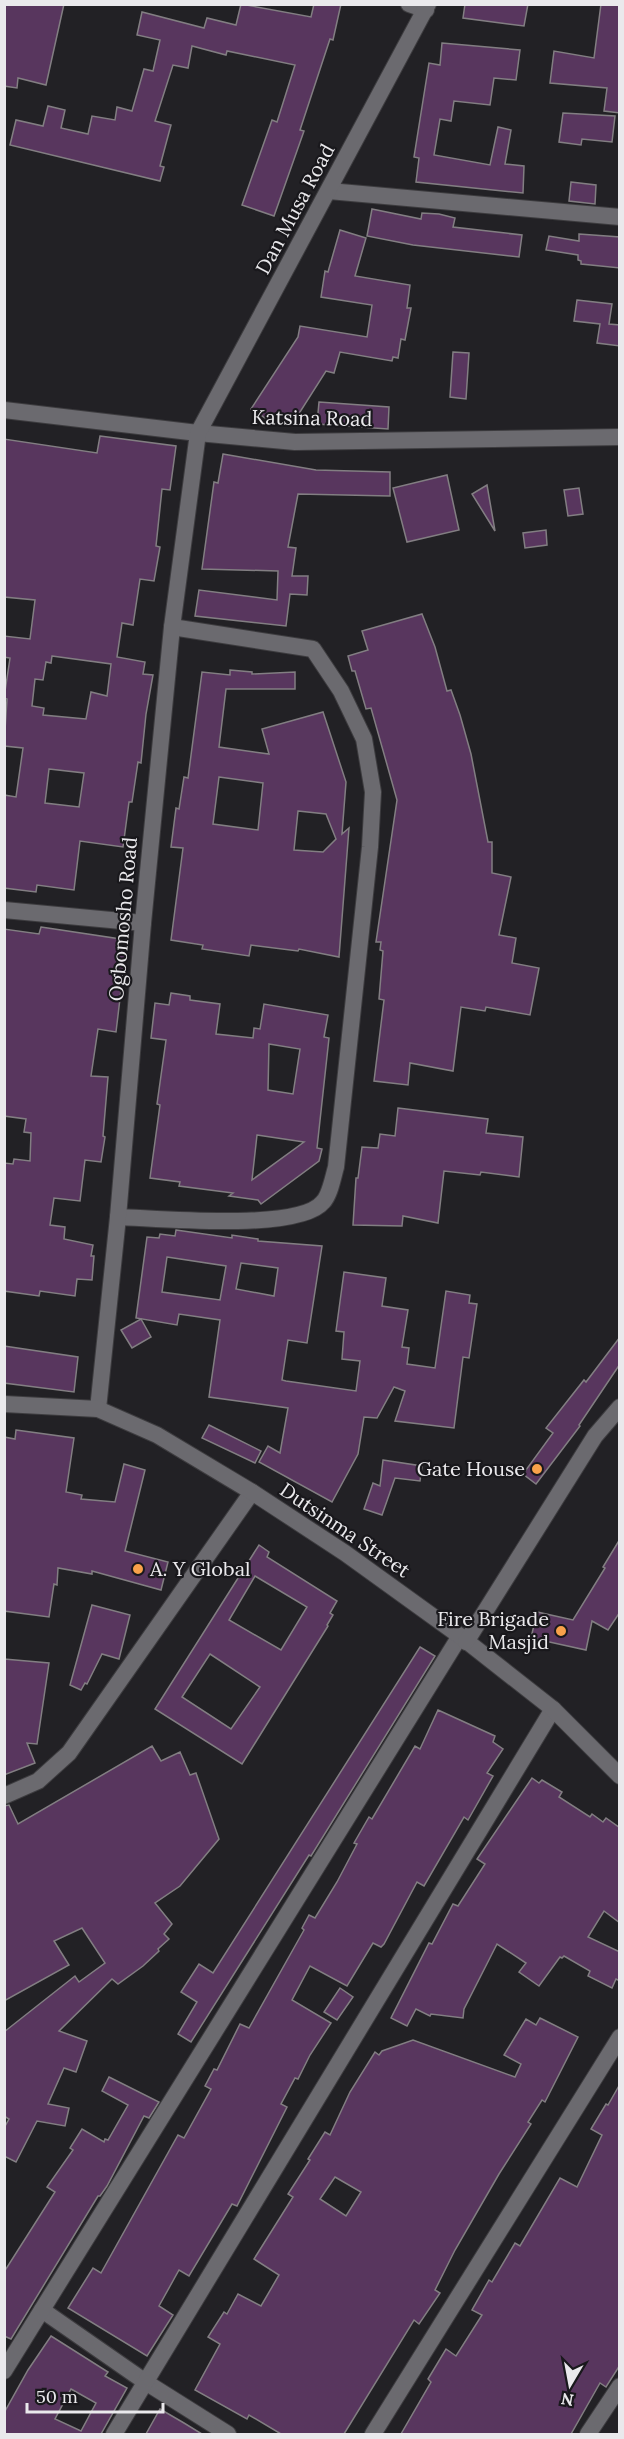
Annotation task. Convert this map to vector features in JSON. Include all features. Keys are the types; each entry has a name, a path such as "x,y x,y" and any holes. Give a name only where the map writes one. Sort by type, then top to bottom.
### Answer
{"street":[{"path":"409,4 427,7"},
{"name":"Dan Musa Road","path":"198,433 427,7"},
{"path":"329,191 620,217"},
{"name":"Katsina Road","path":"4,410 295,442 620,437"},
{"name":"Ogbomosho Road","path":"98,1409 118,1217 143,923 172,627 198,433"},
{"path":"118,1217 245,1221 280,1219 310,1211 324,1202 336,1167 370,847 373,792 364,739 341,691 313,649 172,627"},
{"path":"4,910 143,923"},
{"name":"Dutsinma Street","path":"4,1404 98,1409 157,1435 252,1492 345,1553 463,1639 553,1709 620,1776"},
{"path":"4,2371 463,1639 595,1436 620,1407"},
{"path":"4,1796 38,1781 69,1753 252,1492"},
{"path":"114,2434 147,2384 553,1709"},
{"path":"373,2434 620,2037"},
{"path":"42,2310 147,2384 228,2434"},
{"path":"588,2434 620,2386"}],"building":[{"path":"4,4 64,4 46,85 18,78 17,88 4,86"},
{"path":"241,4 311,17 314,4 341,4 333,40 330,39 300,130 304,131 274,216 242,205 272,120 277,122 295,65 227,51 226,55 192,46 188,68 173,65 155,121 171,125 160,166 164,167 160,181 10,145 16,120 43,126 48,106 65,110 61,128 88,134 92,116 115,120 117,107 132,111 144,69 153,71 160,40 137,35 142,12 204,28 207,18 236,25"},
{"path":"465,4 528,4 524,26 463,18"},
{"path":"601,4 620,4 620,113 604,111 607,88 550,83 554,51 594,58"},
{"path":"442,43 520,50 516,80 494,78 490,105 454,101 451,121 440,119 434,155 490,165 498,127 511,130 505,164 524,166 523,193 416,182 419,158 414,157 429,63 440,65"},
{"path":"563,113 615,116 612,142 582,139 581,145 559,142"},
{"path":"571,182 596,185 595,204 569,201"},
{"path":"372,209 421,219 422,213 439,214 455,218 453,227 522,235 519,257 413,245 367,236"},
{"path":"340,230 366,238 355,276 410,285 407,308 411,308 405,340 401,339 398,358 393,357 392,361 340,352 334,373 326,371 293,423 279,414 273,423 251,409 298,337 300,326 367,337 372,305 321,297 325,271 328,272"},
{"path":"579,234 620,237 620,268 581,264 578,255 546,250 549,236 579,241"},
{"path":"577,300 612,304 609,324 620,325 620,346 597,343 600,324 574,321"},
{"path":"453,352 469,353 466,399 450,397"},
{"path":"319,402 389,407 388,429 317,424"},
{"path":"100,436 176,446 170,490 162,489 156,546 160,547 154,581 140,579 133,625 122,623 117,657 145,662 143,674 153,675 141,763 138,762 132,802 129,802 123,847 80,841 74,890 37,885 36,892 4,888 4,795 16,797 23,748 4,746 7,699 4,698 10,658 4,657 4,636 30,639 35,600 4,597 4,439 97,453","holes":["52,656 111,664 107,696 91,692 86,719 43,715 44,708 32,706 35,679 43,680 46,662 51,663","49,769 84,773 79,807 45,803"]},
{"path":"223,454 316,470 390,472 390,496 298,494 288,547 296,548 292,576 308,576 307,595 290,594 286,626 195,616 199,590 277,600 278,571 202,569 214,482 218,483"},
{"path":"447,475 459,530 407,542 393,488"},
{"path":"487,485 495,531 472,494"},
{"path":"579,488 583,514 568,516 564,490"},
{"path":"546,530 547,545 525,548 523,533"},
{"path":"422,614 435,647 447,691 451,690 460,715 471,754 488,842 492,842 492,873 511,877 499,935 516,938 512,963 539,968 530,1015 486,1007 485,1011 461,1007 453,1071 410,1063 408,1085 374,1081 384,1000 379,999 383,951 380,950 381,942 376,942 397,800 371,708 366,709 355,671 352,671 348,656 368,650 362,631"},
{"path":"230,670 252,672 252,674 295,672 295,689 226,689 219,747 269,754 262,729 323,712 346,782 342,834 349,828 339,957 299,949 298,951 251,945 249,956 202,949 203,945 171,940 183,848 171,847 176,808 179,809 184,777 188,778 202,672 230,675","holes":["219,777 263,783 258,830 213,824","298,811 326,814 336,839 323,852 294,850"]},
{"path":"41,927 127,940 116,1032 98,1029 91,1076 108,1077 103,1136 105,1137 101,1162 85,1160 80,1201 54,1198 50,1225 65,1227 64,1239 93,1245 92,1280 77,1279 75,1296 40,1291 39,1296 4,1291 4,1163 13,1164 14,1159 30,1161 31,1133 24,1132 26,1119 4,1116 4,929 39,934"},
{"path":"171,993 190,996 190,1000 220,1004 216,1034 253,1038 254,1028 260,1029 264,1004 328,1015 324,1037 329,1038 317,1148 322,1149 319,1161 261,1204 258,1200 229,1196 233,1193 179,1186 180,1182 150,1178 166,1040 151,1038 155,1003 169,1005","holes":["269,1044 300,1049 293,1094 268,1090","257,1135 304,1142 252,1180"]},
{"path":"398,1108 488,1119 486,1133 523,1137 519,1177 481,1172 480,1175 444,1171 438,1223 403,1216 402,1226 353,1225 356,1178 358,1178 362,1147 378,1148 380,1134 395,1136"},
{"path":"176,1230 232,1238 232,1235 258,1239 258,1241 322,1246 307,1343 288,1340 282,1380 286,1381 356,1391 360,1361 342,1359 344,1332 336,1331 344,1272 386,1278 382,1306 408,1310 402,1347 409,1348 407,1364 435,1368 446,1291 470,1295 469,1303 477,1304 469,1358 463,1357 454,1428 395,1421 405,1391 394,1387 377,1418 364,1417 358,1454 332,1502 259,1462 268,1446 280,1453 288,1408 209,1397 220,1320 179,1314 177,1325 136,1318 147,1237 159,1238 160,1234 175,1236","holes":["167,1257 226,1266 220,1300 162,1292","241,1263 278,1268 274,1296 236,1289"]},
{"path":"141,1319 151,1337 132,1348 121,1330"},
{"path":"620,1337 620,1364 580,1426 536,1484 523,1474 553,1433 546,1428 584,1380 586,1382"},
{"path":"4,1346 78,1357 74,1392 4,1383"},
{"path":"209,1425 261,1451 255,1463 202,1438"},
{"path":"16,1430 74,1438 66,1492 82,1495 81,1499 115,1502 124,1464 145,1470 125,1551 168,1562 161,1590 92,1571 92,1574 58,1568 57,1585 54,1584 49,1617 4,1611 4,1437 15,1439"},
{"path":"383,1460 422,1466 420,1481 395,1478 382,1515 364,1509 373,1483 380,1486"},
{"path":"620,1539 620,1612 608,1630 592,1621 586,1650 531,1638 537,1612 573,1620"},
{"path":"259,1545 269,1552 267,1557 337,1601 330,1613 333,1615 328,1626 242,1764 155,1709","holes":["255,1576 307,1607 281,1650 229,1620","210,1654 260,1687 231,1729 182,1697"]},
{"path":"92,1605 130,1615 119,1659 102,1654 87,1684 85,1683 81,1690 70,1685"},
{"path":"420,1647 435,1656 311,1856 309,1855 191,2042 178,2034 197,2002 181,1992 199,1964 213,1973"},
{"path":"4,1659 49,1663 37,1744 27,1743 35,1763 4,1775"},
{"path":"438,1710 495,1736 493,1742 503,1749 487,1773 493,1776 468,1820 464,1817 424,1886 417,1882 384,1944 381,1947 373,1943 347,1986 310,1966 292,2000 331,2023 281,2104 287,2107 237,2206 232,2204 189,2276 179,2270 159,2306 173,2315 147,2356 68,2308 93,2268 101,2273 178,2135 184,2138 211,2089 205,2086 214,2069 217,2070 240,2024 249,2028 304,1930 302,1928 309,1915 315,1918 337,1882 357,1844 354,1843 369,1817 372,1819 415,1746 420,1749"},
{"path":"152,1746 161,1761 180,1752 190,1775 196,1773 219,1839 180,1886 155,1903 172,1924 164,1934 169,1939 158,1949 159,1951 118,1984 112,1979 59,2031 87,2041 76,2072 64,2068 48,2104 69,2108 65,2126 37,2121 16,2162 4,2156 4,2128 9,2119 4,2116 4,2032 75,1976 79,1982 105,1963 82,1928 54,1941 69,1965 4,2001 4,1806 9,1805 18,1824"},
{"path":"532,1778 539,1783 542,1780 562,1792 559,1797 590,1817 592,1814 603,1822 606,1818 620,1828 620,1923 604,1911 588,1937 620,1952 620,1981 616,1979 612,1988 588,1976 590,1971 564,1956 560,1957 539,1986 519,1972 526,1963 497,1944 464,2009 463,2018 431,2014 430,2016 416,2009 407,2026 391,2018 429,1943 432,1944 453,1904 458,1906 485,1864 477,1859"},
{"path":"340,1988 353,1997 337,2020 324,2012"},
{"path":"540,2018 578,2037 545,2102 542,2100 528,2122 531,2124 455,2250 435,2290 440,2293 419,2324 414,2320 344,2434 281,2434 249,2415 247,2419 195,2390 220,2344 208,2337 224,2312 227,2314 238,2294 261,2306 279,2275 254,2259 293,2197 288,2194 310,2160 308,2159 325,2132 330,2135 350,2092 375,2052 379,2055 382,2051 413,2040 515,2077 521,2064 504,2055 526,2019 536,2025","holes":["335,2177 361,2192 346,2216 320,2199"]},
{"path":"109,2077 159,2102 149,2118 144,2116 107,2186 98,2196 11,2339 4,2336 4,2272 55,2192 47,2187 73,2150 70,2148 82,2129 104,2142 105,2139 108,2140 128,2105 102,2091"},
{"path":"620,2084 620,2365 606,2387 600,2383 571,2434 401,2434 431,2382 428,2379 446,2349 456,2356 482,2315 472,2310 489,2280 492,2282 515,2243 520,2246 560,2178 577,2187 602,2135 591,2129"},
{"path":"51,2336 108,2372 105,2376 127,2388 101,2434 4,2434 4,2413 28,2370","holes":["71,2389 96,2403 81,2431 55,2419"]},
{"path":"160,2409 184,2423 202,2434 146,2434"}],"place":[{"name":"Gate House","path":"537,1469"},
{"name":"A. Y Global","path":"138,1569"},
{"name":"Fire Brigade Masjid","path":"561,1631"}]}
